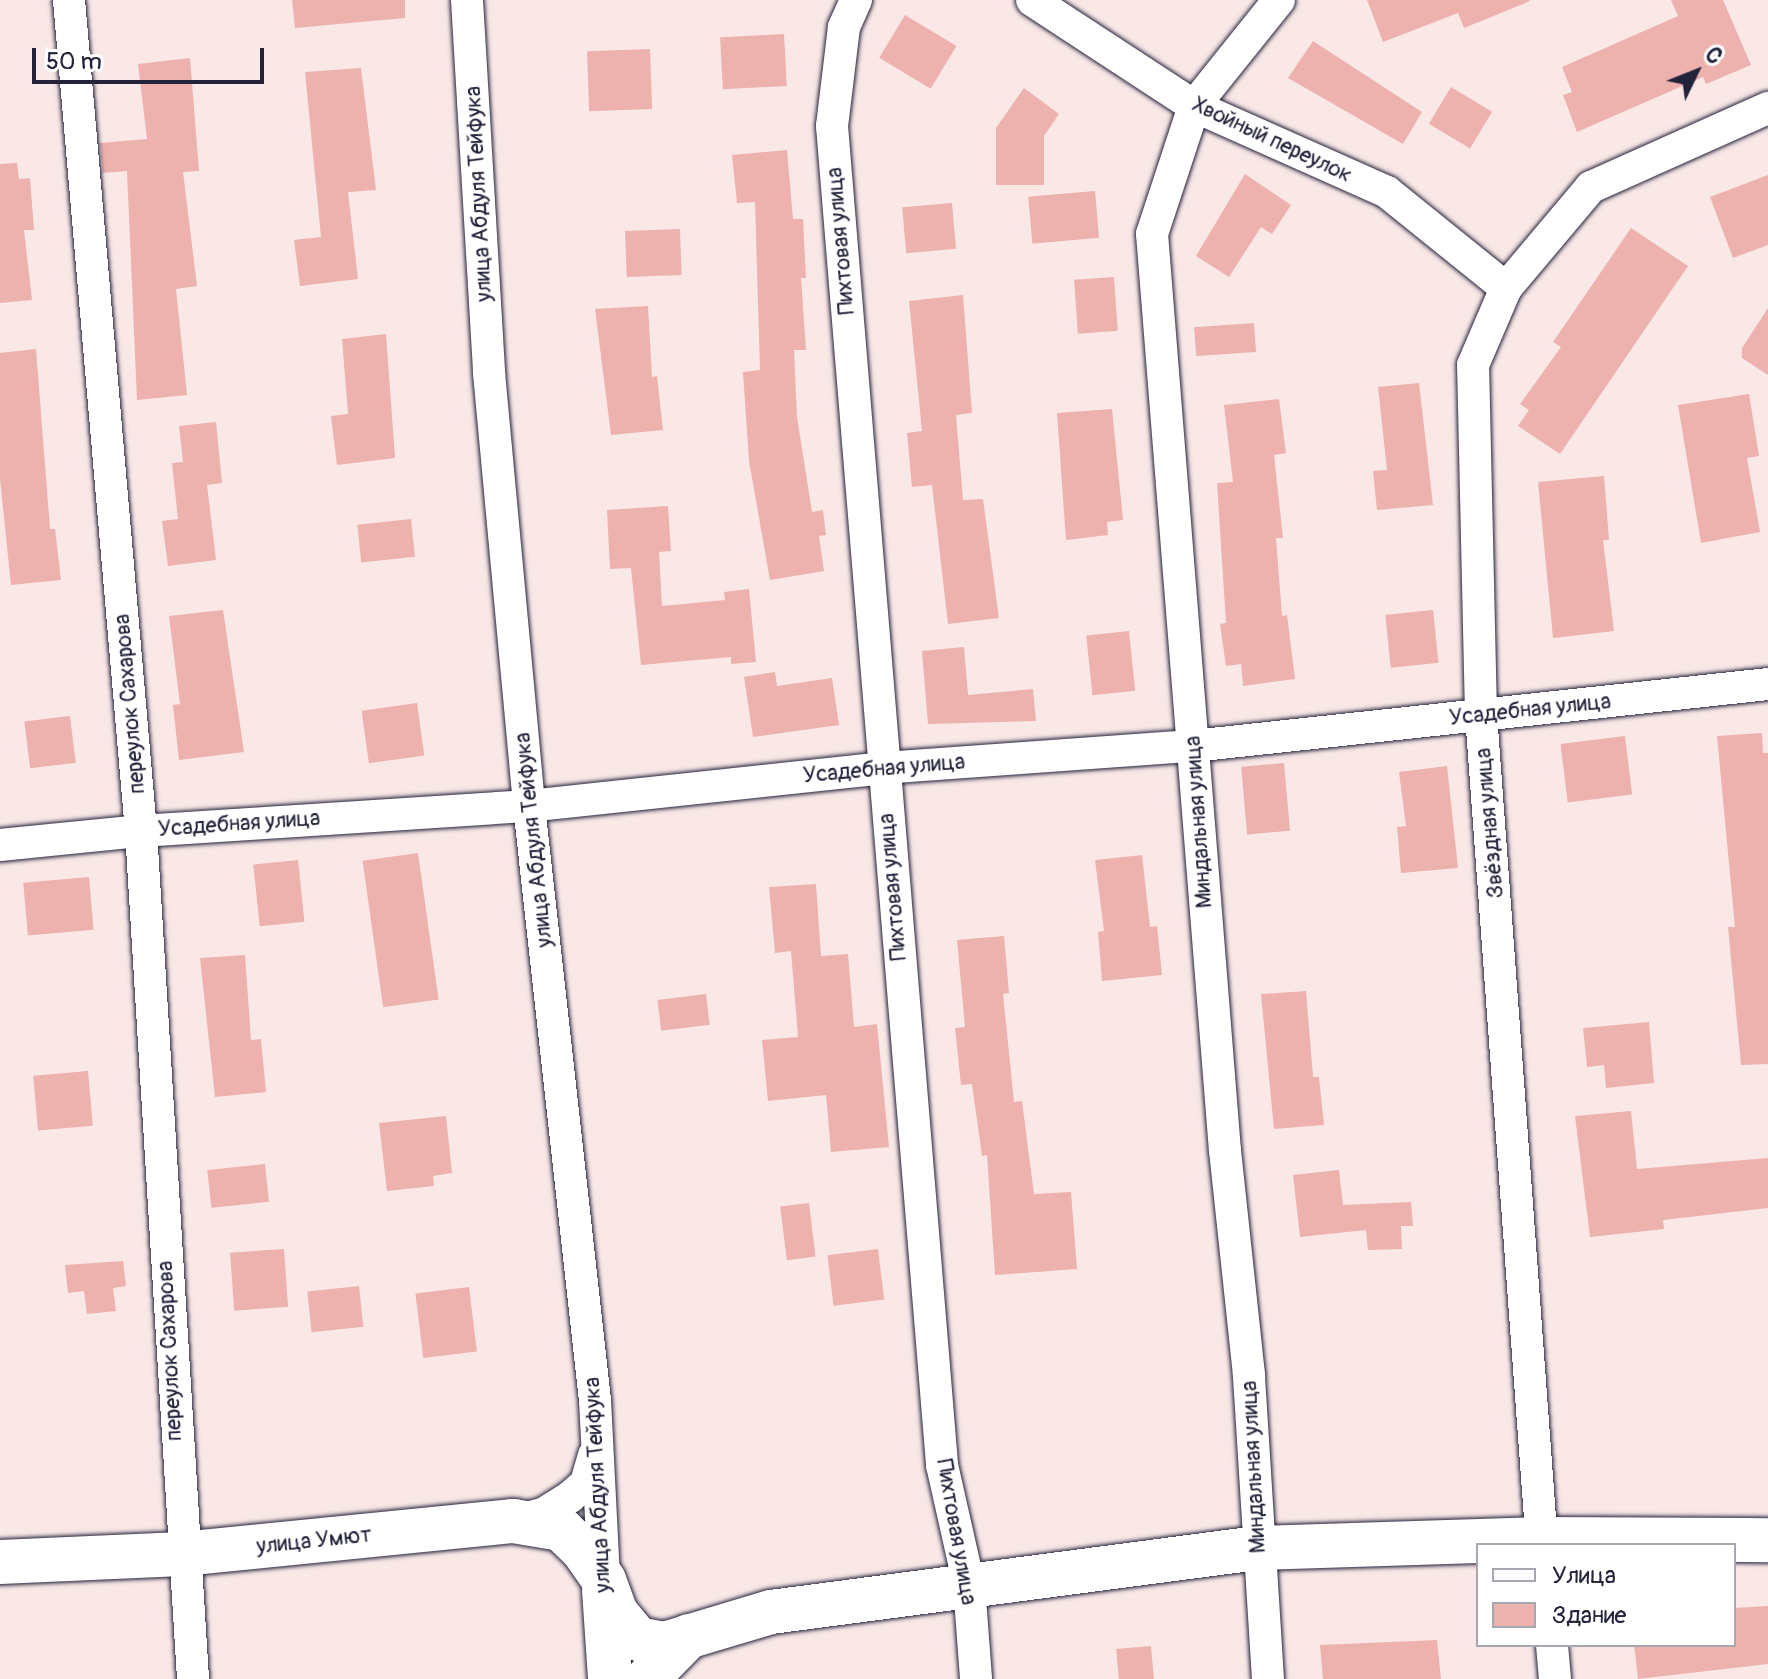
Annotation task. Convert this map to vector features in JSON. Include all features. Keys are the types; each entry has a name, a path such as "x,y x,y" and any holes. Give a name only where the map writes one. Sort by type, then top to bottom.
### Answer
{"street":[{"name":"переулок Сахарова","path":"69,0 141,831 182,1554 193,1679"},
{"name":"улица Абдуля Тейфука","path":"467,0 489,373 529,806 597,1442 610,1679"},
{"name":"Пихтовая улица","path":"856,0 844,27 832,126 942,1465 969,1585 976,1679"},
{"name":"Хвойный переулок","path":"1032,0 1194,106 1387,192 1506,288"},
{"name":"Миндальная улица","path":"1268,1679 1249,1375 1225,1151 1152,234 1194,106 1279,0"},
{"name":"Звёздная улица","path":"1542,1542 1481,715 1473,365 1506,288 1591,187 1768,108"},
{"name":"Усадебная улица","path":"0,845 141,831 529,806 883,768 1193,746 1768,684"},
{"path":"513,1521 543,1514 586,1483 597,1442"},
{"name":"улица Умют","path":"0,1562 182,1554 513,1521 561,1529 604,1580 616,1613 638,1639 664,1644 771,1612 1258,1548 1476,1543"},
{"name":"улица Умют","path":"1495,1543 1768,1540"},
{"path":"647,1679 689,1636"},
{"path":"1552,1647 1555,1679"}],"building":[{"path":"292,0 405,0 405,18 295,28"},
{"path":"1367,0 1530,1 1464,28 1458,13 1383,42"},
{"path":"1671,0 1723,0 1751,65 1706,84 1703,77 1577,132 1563,95 1572,92 1562,67 1678,16"},
{"path":"905,15 956,46 931,89 879,58"},
{"path":"784,34 787,86 723,89 720,37"},
{"path":"1313,41 1422,112 1403,144 1288,78"},
{"path":"650,49 652,109 589,111 587,51"},
{"path":"190,58 199,171 183,172 197,286 176,289 187,395 137,400 127,171 103,173 100,143 147,139 138,64"},
{"path":"361,68 376,190 348,192 358,279 300,286 294,240 321,237 305,72"},
{"path":"1451,87 1492,112 1470,149 1429,124"},
{"path":"1024,88 1059,114 1044,136 1044,185 996,185 996,128"},
{"path":"787,150 793,219 803,219 806,278 801,278 806,350 794,350 797,417 812,512 823,510 826,535 819,536 824,571 770,580 749,461 743,372 760,370 755,202 737,203 732,155"},
{"path":"17,163 19,179 30,178 34,230 24,230 32,300 0,303 0,164"},
{"path":"1245,174 1291,205 1272,234 1261,227 1229,277 1196,256"},
{"path":"1768,175 1768,245 1733,258 1710,197"},
{"path":"1095,191 1099,238 1032,244 1028,197"},
{"path":"952,203 956,249 906,253 902,207"},
{"path":"1631,228 1688,266 1560,454 1518,426 1529,410 1520,404 1561,347 1553,342"},
{"path":"680,229 682,275 627,277 625,231"},
{"path":"1114,277 1118,331 1078,334 1074,280"},
{"path":"963,295 972,413 956,415 963,500 983,499 999,618 948,624 932,485 912,487 907,433 922,431 909,301"},
{"path":"648,306 652,377 657,376 663,430 611,435 595,309"},
{"path":"1768,308 1768,375 1742,358 1742,348"},
{"path":"1254,323 1256,352 1196,356 1194,327"},
{"path":"386,334 395,458 337,465 331,416 348,414 342,339"},
{"path":"36,349 50,529 55,529 61,580 11,585 0,479 0,353"},
{"path":"1419,383 1433,505 1377,510 1373,471 1387,470 1378,387"},
{"path":"1749,394 1759,456 1747,458 1760,532 1701,543 1678,405"},
{"path":"1279,399 1286,453 1274,455 1283,538 1276,538 1282,616 1287,615 1295,679 1243,686 1241,664 1226,666 1220,624 1226,623 1217,483 1233,482 1224,405"},
{"path":"1112,409 1123,520 1107,522 1108,535 1066,540 1057,413"},
{"path":"216,422 222,483 207,485 216,560 168,566 162,521 178,519 172,463 183,462 179,426"},
{"path":"1604,476 1609,540 1603,540 1614,631 1553,638 1538,482"},
{"path":"668,506 671,551 659,552 662,606 725,600 724,592 749,589 756,662 731,664 731,657 641,665 631,568 610,569 607,510"},
{"path":"411,519 415,557 361,562 357,525"},
{"path":"223,610 244,752 179,760 173,705 180,704 169,616"},
{"path":"1433,610 1439,663 1391,668 1385,615"},
{"path":"1129,631 1135,691 1093,695 1086,635"},
{"path":"964,647 968,695 1033,689 1036,721 928,724 922,651"},
{"path":"775,672 777,686 832,678 839,725 753,737 744,677"},
{"path":"417,703 424,755 369,763 362,711"},
{"path":"70,716 76,763 30,768 24,722"},
{"path":"1762,733 1763,753 1768,753 1768,1064 1741,1065 1728,927 1735,927 1717,736"},
{"path":"1625,736 1632,795 1568,802 1560,744"},
{"path":"1284,763 1290,831 1247,834 1241,767"},
{"path":"1447,766 1458,868 1401,873 1397,827 1406,826 1399,772"},
{"path":"418,853 439,1000 383,1007 363,861"},
{"path":"1142,855 1150,927 1157,926 1162,975 1102,981 1098,932 1104,931 1095,860"},
{"path":"298,860 304,922 260,926 253,865"},
{"path":"89,877 94,930 28,936 23,883"},
{"path":"816,884 821,956 848,954 854,1027 877,1024 889,1147 831,1152 826,1095 768,1101 762,1040 798,1037 791,951 775,953 769,887"},
{"path":"1004,936 1009,993 1003,994 1014,1102 1022,1101 1034,1194 1071,1192 1077,1269 995,1275 987,1155 982,1156 972,1084 961,1085 955,1028 965,1027 957,940"},
{"path":"245,955 251,1040 261,1039 266,1092 215,1097 200,958"},
{"path":"1306,991 1313,1077 1319,1077 1324,1125 1274,1129 1261,994"},
{"path":"706,994 710,1025 661,1031 657,1000"},
{"path":"1649,1022 1654,1083 1606,1088 1604,1065 1587,1067 1583,1028"},
{"path":"88,1071 93,1126 38,1131 33,1076"},
{"path":"1631,1111 1637,1169 1768,1158 1768,1208 1663,1220 1664,1229 1590,1237 1575,1116"},
{"path":"446,1116 452,1173 433,1176 434,1186 387,1191 379,1123"},
{"path":"265,1164 269,1202 211,1208 207,1170"},
{"path":"1339,1170 1343,1205 1411,1202 1413,1226 1401,1226 1402,1249 1368,1250 1366,1230 1300,1237 1293,1175"},
{"path":"809,1203 816,1257 787,1260 780,1207"},
{"path":"284,1249 288,1307 234,1311 230,1253"},
{"path":"878,1249 884,1300 834,1306 827,1255"},
{"path":"123,1261 126,1286 113,1288 116,1311 87,1314 84,1291 68,1293 65,1265"},
{"path":"359,1286 363,1327 312,1332 307,1291"},
{"path":"469,1287 477,1352 423,1358 415,1294"},
{"path":"1768,1606 1768,1664 1638,1679 1634,1647 1736,1647 1736,1608"},
{"path":"1437,1640 1441,1679 1323,1679 1320,1645"},
{"path":"1151,1646 1154,1679 1119,1679 1116,1649"}]}
